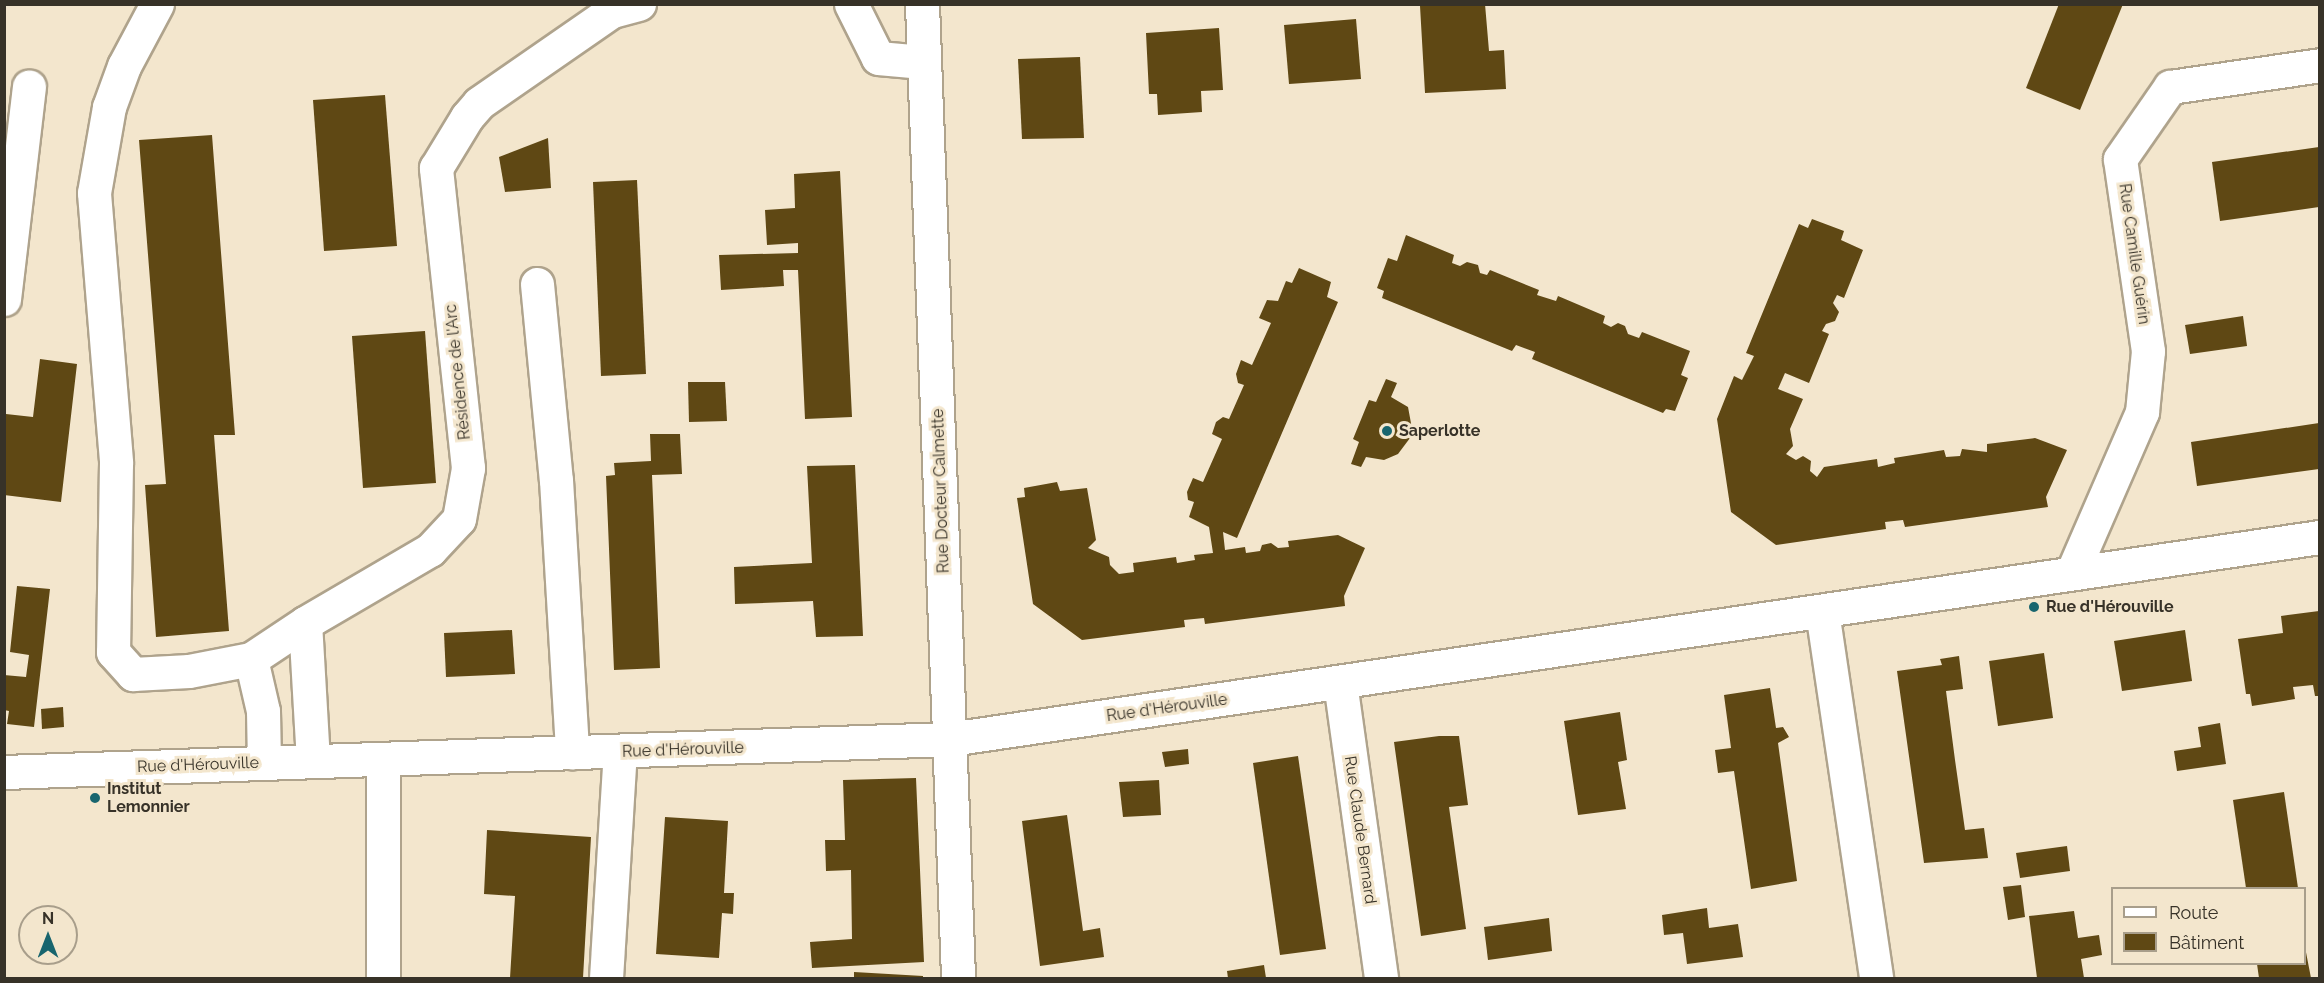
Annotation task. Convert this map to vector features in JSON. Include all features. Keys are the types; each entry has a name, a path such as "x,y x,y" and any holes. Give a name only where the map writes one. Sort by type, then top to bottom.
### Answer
{"street":[{"path":"157,4 124,66 109,106 94,193 117,463 113,652 133,674 189,671 251,659 263,711 264,762"},
{"name":"Résidence de l'Arc","path":"251,659 305,623 430,550 459,519 468,468 436,168 466,117 479,103 612,11 639,4"},
{"path":"851,4 878,58 923,62"},
{"name":"Rue Docteur Calmette","path":"922,4 958,978"},
{"name":"Rue Camille Guérin","path":"2072,573 2142,412 2148,351 2120,159 2170,87 2319,65"},
{"path":"4,299 29,86"},
{"path":"537,284 556,480 572,753"},
{"name":"Rue d'Hérouville","path":"4,772 950,740 2319,537"},
{"path":"1822,610 1876,978"},
{"path":"305,623 313,761"},
{"name":"Rue Claude Bernard","path":"1340,682 1381,978"},
{"path":"606,978 620,752"},
{"path":"383,759 383,978"}],"building":[{"path":"1485,4 1489,51 1504,50 1506,89 1425,93 1420,6"},
{"path":"2059,4 2123,4 2080,110 2026,88"},
{"path":"1356,19 1361,79 1289,84 1284,25"},
{"path":"1219,28 1223,90 1201,91 1202,112 1158,115 1157,94 1149,94 1146,33"},
{"path":"1080,57 1084,138 1022,139 1018,59"},
{"path":"385,95 397,246 324,251 313,100"},
{"path":"212,135 235,435 214,435 229,631 156,637 145,485 166,484 139,140"},
{"path":"548,138 551,188 505,192 499,157"},
{"path":"2319,147 2319,207 2220,221 2212,162"},
{"path":"840,171 852,417 805,419 798,270 783,270 784,286 721,290 719,255 798,253 798,243 767,245 765,210 795,208 794,174"},
{"path":"637,180 646,374 601,376 593,182"},
{"path":"1812,219 1844,231 1841,240 1863,250 1844,298 1837,295 1833,303 1839,312 1835,321 1826,324 1822,331 1829,334 1809,383 1785,373 1778,389 1803,399 1790,429 1793,446 1786,454 1796,460 1803,456 1811,461 1810,471 1817,477 1824,467 1877,459 1878,467 1895,463 1894,458 1944,450 1946,457 1960,456 1962,449 1987,452 1987,444 2035,438 2067,450 2046,497 2048,507 1905,527 1903,520 1885,522 1886,529 1776,545 1731,512 1717,419 1734,376 1742,380 1754,356 1746,353 1799,224 1808,228"},
{"path":"1406,235 1454,255 1452,263 1460,266 1467,262 1478,265 1480,273 1487,275 1490,270 1539,290 1537,295 1556,301 1558,296 1605,316 1603,323 1611,327 1618,323 1625,326 1628,334 1639,338 1642,332 1690,351 1681,375 1688,378 1675,411 1666,409 1663,413 1532,359 1535,352 1516,345 1512,351 1382,298 1384,291 1377,288 1388,258 1397,261"},
{"path":"1299,268 1331,282 1327,297 1338,302 1237,538 1223,532 1225,550 1245,547 1246,553 1260,551 1262,545 1271,543 1278,548 1289,547 1288,541 1338,535 1365,548 1344,596 1345,606 1205,624 1204,618 1184,620 1185,627 1082,640 1033,604 1017,498 1025,497 1024,488 1057,482 1060,491 1087,488 1096,540 1088,548 1109,557 1110,565 1119,574 1134,572 1133,563 1176,557 1177,563 1195,560 1194,555 1213,553 1209,527 1189,517 1194,502 1188,500 1187,492 1193,478 1203,482 1222,439 1212,434 1216,422 1223,417 1229,419 1244,385 1238,383 1236,374 1241,360 1252,365 1271,323 1259,318 1267,300 1278,301 1286,281 1292,283"},
{"path":"2243,316 2247,346 2190,354 2185,325"},
{"path":"425,331 436,483 363,488 352,336"},
{"path":"40,359 77,364 61,502 4,495 6,414 33,417"},
{"path":"1386,379 1397,383 1391,397 1408,407 1413,434 1398,454 1384,460 1366,457 1361,467 1351,464 1359,442 1353,439 1369,400 1376,402"},
{"path":"688,382 725,382 727,421 689,422"},
{"path":"2319,423 2319,469 2197,486 2191,442"},
{"path":"650,434 680,434 682,474 652,475 660,668 614,670 606,476 615,475 614,463 651,461"},
{"path":"855,465 863,636 816,637 813,601 735,604 734,567 812,563 807,466"},
{"path":"17,586 50,589 34,727 7,724 9,711 4,710 4,675 26,677 29,655 10,652"},
{"path":"2319,611 2319,696 2315,696 2313,685 2293,687 2295,699 2252,706 2250,694 2246,694 2238,639 2283,633 2281,616"},
{"path":"512,630 515,674 446,677 444,633"},
{"path":"2185,630 2192,681 2122,691 2114,641"},
{"path":"2044,653 2053,718 1998,726 1989,661"},
{"path":"1959,656 1963,689 1946,691 1965,830 1984,828 1988,858 1924,863 1897,671 1942,665 1940,659"},
{"path":"1770,688 1776,728 1783,727 1789,737 1778,743 1797,881 1751,889 1734,771 1718,773 1715,750 1731,748 1724,695"},
{"path":"63,707 64,727 42,729 41,709"},
{"path":"1620,712 1627,760 1618,762 1626,809 1578,815 1564,721"},
{"path":"2220,723 2226,764 2177,771 2174,751 2201,747 2198,727"},
{"path":"1439,736 1459,736 1468,805 1449,807 1466,929 1421,936 1394,742"},
{"path":"1188,749 1189,764 1165,767 1162,752"},
{"path":"1298,756 1326,949 1280,955 1253,763"},
{"path":"916,778 924,962 812,968 810,942 852,939 851,870 826,871 825,840 845,840 843,780"},
{"path":"1159,780 1161,815 1123,817 1119,782"},
{"path":"2284,792 2298,887 2246,887 2233,800"},
{"path":"1067,815 1083,931 1100,928 1104,957 1040,966 1022,821"},
{"path":"665,817 728,821 724,893 734,893 733,914 722,913 719,958 656,954"},
{"path":"487,830 591,837 583,978 510,978 515,896 484,894"},
{"path":"2067,846 2070,871 2020,878 2016,853"},
{"path":"2021,885 2025,917 2008,920 2003,887"},
{"path":"1707,908 1709,928 1738,924 1743,957 1687,964 1683,933 1664,935 1662,915"},
{"path":"2074,911 2078,938 2099,935 2102,955 2081,959 2084,978 2037,978 2029,916"},
{"path":"1549,918 1552,951 1488,960 1484,927"},
{"path":"2306,952 2311,978 2259,978 2257,965 2306,965"},
{"path":"1264,965 1266,978 1228,978 1227,971"},
{"path":"854,972 923,976 923,978 854,978"}],"place":[{"name":"Saperlotte","path":"1387,431"},
{"name":"Rue d'Hérouville","path":"2034,607"},
{"name":"Institut Lemonnier","path":"95,798"}]}
